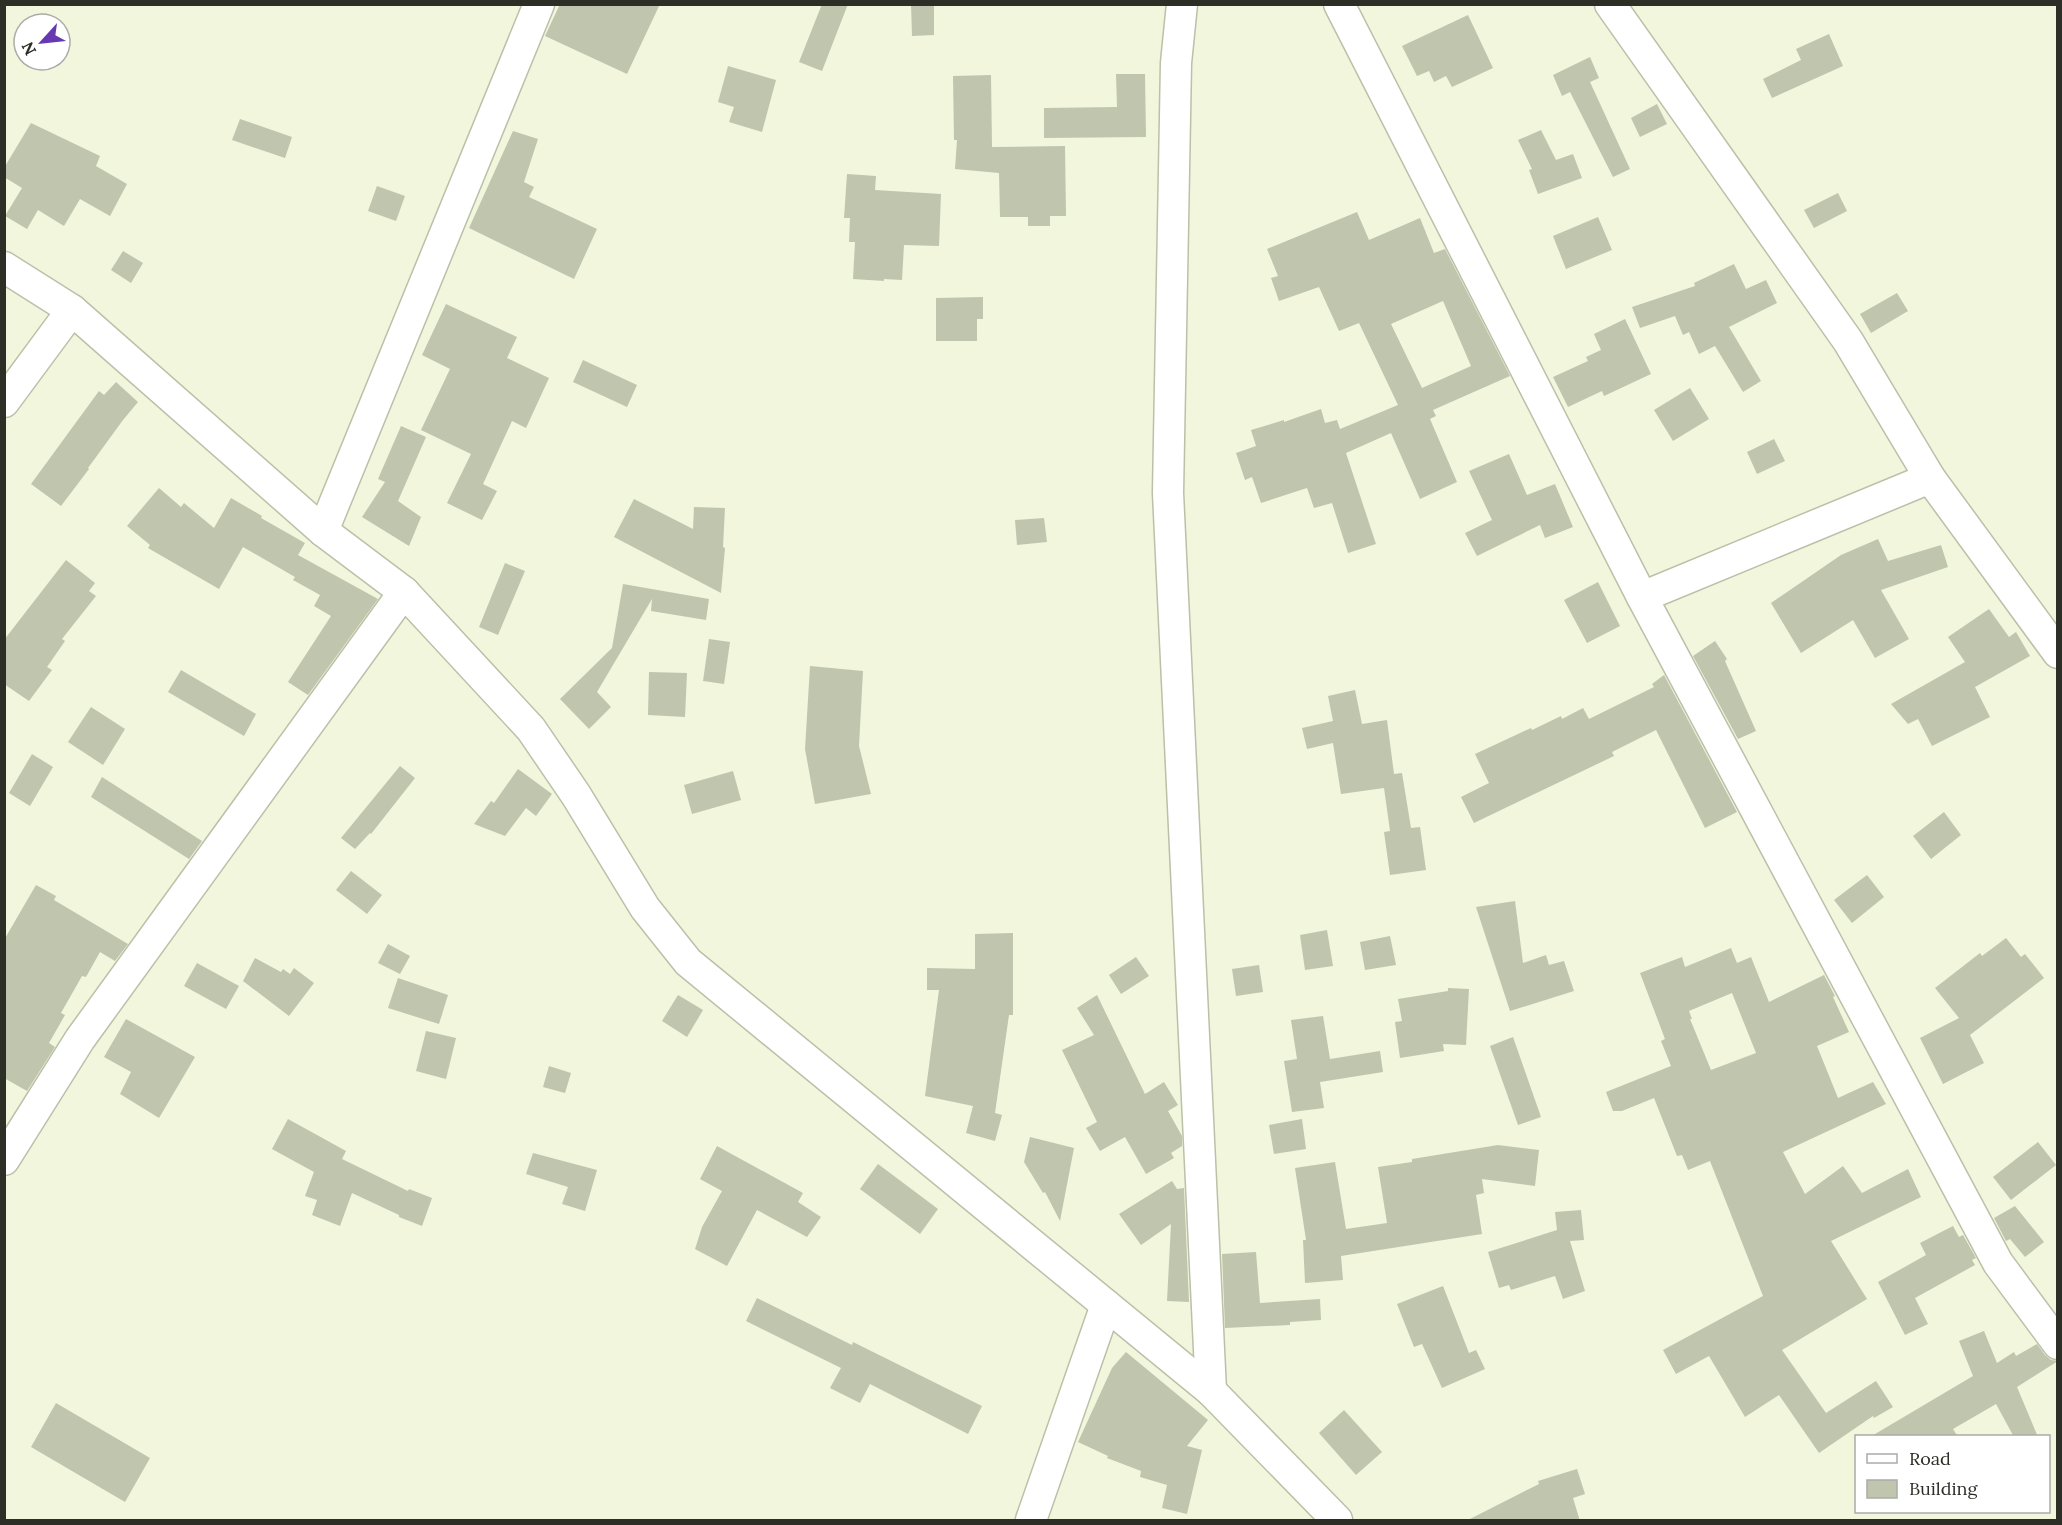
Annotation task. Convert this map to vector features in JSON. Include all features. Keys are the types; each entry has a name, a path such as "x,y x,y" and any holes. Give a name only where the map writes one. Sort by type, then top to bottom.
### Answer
{"street":[{"path":"323,531 539,4"},
{"path":"1182,4 1176,63 1168,493 1211,1390"},
{"path":"1339,4 1642,597 1998,1263 2058,1344"},
{"path":"1610,4 1848,341 1930,478 2058,653"},
{"path":"4,267 72,310 323,531 404,592 531,729 576,795 645,908 688,962 1211,1390 1336,1521"},
{"path":"4,402 72,310"},
{"path":"1642,597 1930,478"},
{"path":"4,1160 80,1039 404,592"},
{"path":"1031,1521 1106,1305"}],"building":[{"path":"560,4 660,4 627,74 545,36"},
{"path":"822,4 848,4 822,71 799,62"},
{"path":"911,4 934,4 934,35 912,36"},
{"path":"1468,15 1493,68 1452,87 1446,76 1434,82 1429,71 1417,76 1402,46"},
{"path":"1829,34 1843,66 1772,98 1763,79 1801,60 1796,49"},
{"path":"1590,57 1599,78 1590,82 1630,169 1613,177 1570,92 1562,96 1553,75"},
{"path":"728,66 776,80 762,132 729,122 734,107 718,102"},
{"path":"1116,74 1145,74 1146,137 1044,138 1044,108 1117,107"},
{"path":"991,75 992,147 1065,146 1066,216 1050,216 1050,226 1028,226 1028,217 1000,217 999,173 955,169 957,140 954,140 953,76"},
{"path":"1657,104 1667,124 1640,137 1631,118"},
{"path":"240,119 292,137 285,158 232,140"},
{"path":"31,123 100,156 96,166 127,184 110,216 80,199 64,226 38,210 27,229 5,216 22,188 4,177 4,168"},
{"path":"1541,130 1556,160 1573,154 1582,178 1538,194 1529,170 1532,169 1518,140"},
{"path":"513,131 538,139 524,182 534,187 529,197 597,229 574,279 469,228"},
{"path":"847,174 876,176 875,190 941,194 939,246 904,245 902,280 853,279 855,242 849,242 850,218 844,218"},
{"path":"377,186 405,196 396,221 368,211"},
{"path":"1838,193 1847,211 1814,228 1804,210"},
{"path":"1357,212 1369,240 1420,218 1434,253 1445,249 1510,376 1433,410 1436,416 1430,419 1457,482 1420,499 1391,433 1346,453 1376,544 1348,553 1332,503 1314,508 1307,488 1261,503 1252,477 1245,480 1236,453 1256,446 1251,430 1284,420 1284,422 1321,409 1325,423 1337,420 1340,429 1398,405 1359,323 1339,331 1319,287 1279,301 1271,278 1278,276 1267,249","holes":["1443,301 1471,366 1422,388 1391,324"]},
{"path":"1598,217 1612,250 1566,269 1553,236"},
{"path":"123,251 143,263 131,283 111,270"},
{"path":"1734,264 1746,289 1766,280 1777,303 1729,327 1761,381 1743,392 1715,346 1699,354 1689,332 1683,335 1675,316 1640,328 1632,307 1695,286 1694,283"},
{"path":"1897,293 1908,311 1871,333 1860,314"},
{"path":"983,297 983,319 977,319 977,341 936,341 936,298"},
{"path":"446,304 517,337 507,358 549,378 526,428 512,421 483,484 497,491 482,520 447,503 471,454 421,430 450,369 422,355"},
{"path":"1625,319 1651,374 1604,396 1602,391 1568,407 1553,377 1588,361 1586,357 1601,350 1594,334"},
{"path":"583,360 637,385 627,407 573,382"},
{"path":"116,382 138,402 61,506 31,484 99,391 104,395"},
{"path":"1690,388 1709,419 1673,441 1654,410"},
{"path":"401,426 426,437 398,501 421,517 409,546 362,517 385,482 378,479"},
{"path":"1774,439 1785,461 1757,474 1747,452"},
{"path":"1509,454 1527,495 1555,484 1573,527 1545,538 1540,525 1477,556 1465,533 1492,520 1469,471"},
{"path":"159,488 181,507 184,503 214,528 231,498 305,543 298,555 378,599 308,695 288,682 331,616 314,606 320,595 293,580 295,577 243,547 219,589 148,548 150,545 127,526"},
{"path":"634,499 693,529 694,507 725,508 723,547 725,548 721,593 614,537"},
{"path":"1044,518 1047,542 1017,545 1015,520"},
{"path":"1878,539 1888,561 1941,545 1948,567 1881,590 1909,639 1875,658 1853,620 1801,653 1771,603 1841,555"},
{"path":"66,560 95,583 89,591 96,596 62,639 65,641 47,667 52,670 29,701 4,684 4,640"},
{"path":"505,563 525,571 498,635 479,627"},
{"path":"1598,582 1620,626 1587,643 1564,600"},
{"path":"623,584 709,599 706,620 651,611 652,599 597,692 611,707 589,729 560,699 612,648"},
{"path":"1989,609 2009,637 2016,632 2030,656 1975,687 1990,717 1932,746 1918,719 1908,724 1891,704 1965,662 1948,637"},
{"path":"709,639 730,642 724,684 703,681"},
{"path":"1715,641 1727,659 1725,661 1756,731 1738,739 1693,656"},
{"path":"810,666 863,671 859,746 871,794 815,804 805,749"},
{"path":"181,670 256,714 244,736 168,692"},
{"path":"649,672 687,673 685,717 648,715"},
{"path":"1664,675 1737,812 1705,828 1656,730 1612,752 1614,756 1474,823 1461,797 1489,783 1475,754 1531,728 1532,730 1561,716 1562,719 1583,708 1589,719 1654,687 1652,684"},
{"path":"1355,690 1362,724 1387,720 1394,774 1402,773 1411,828 1420,827 1426,870 1390,875 1384,832 1390,831 1384,788 1341,794 1333,743 1307,749 1302,728 1333,721 1328,696"},
{"path":"91,707 125,729 103,765 68,742"},
{"path":"32,754 53,767 30,806 9,793"},
{"path":"400,766 415,778 371,834 355,849 341,838"},
{"path":"518,769 552,794 536,816 526,808 505,836 474,824 491,801 494,803"},
{"path":"733,771 741,800 692,814 684,785"},
{"path":"102,777 202,841 189,859 91,797"},
{"path":"1944,812 1961,835 1931,859 1913,836"},
{"path":"351,871 382,895 367,914 336,890"},
{"path":"1867,875 1884,897 1852,923 1834,900"},
{"path":"36,885 56,896 54,900 128,944 115,961 100,952 86,977 82,976 61,1013 65,1015 49,1043 55,1047 27,1091 4,1078 4,940"},
{"path":"1515,901 1523,963 1546,955 1549,965 1564,961 1574,991 1510,1011 1476,907"},
{"path":"1327,930 1333,966 1305,970 1300,935"},
{"path":"1013,933 1013,1015 1009,1015 995,1113 1002,1115 995,1141 966,1133 973,1106 925,1096 939,990 927,990 927,968 975,969 975,934"},
{"path":"1390,936 1396,965 1365,970 1360,942"},
{"path":"2006,938 2021,957 2025,954 2044,978 1970,1035 1984,1063 1943,1084 1920,1038 1959,1018 1935,988 1980,953 1982,956"},
{"path":"388,944 410,956 400,974 378,963"},
{"path":"1731,948 1737,963 1751,957 1769,1002 1824,975 1849,1032 1817,1046 1838,1098 1873,1082 1886,1104 1783,1152 1805,1194 1843,1166 1862,1193 1908,1169 1921,1197 1831,1241 1867,1299 1782,1350 1826,1413 1876,1381 1893,1407 1874,1418 1873,1416 1819,1453 1779,1395 1745,1417 1709,1356 1676,1374 1663,1350 1763,1296 1710,1161 1688,1170 1682,1155 1677,1156 1654,1098 1622,1111 1613,1111 1606,1092 1671,1066 1661,1041 1665,1039 1640,973 1682,957 1685,967","holes":["1732,993 1756,1053 1711,1070 1690,1019 1692,1019 1689,1011"]},
{"path":"1136,957 1149,976 1121,994 1109,975"},
{"path":"255,958 281,972 283,969 290,974 294,968 314,983 289,1016 243,981"},
{"path":"197,963 239,986 226,1009 184,986"},
{"path":"1259,965 1263,992 1236,996 1232,969"},
{"path":"398,978 448,995 439,1024 388,1008"},
{"path":"1448,988 1469,989 1466,1045 1443,1044 1444,1051 1400,1058 1395,1022 1402,1021 1398,999 1448,991"},
{"path":"678,995 703,1010 687,1037 662,1021"},
{"path":"1097,995 1145,1094 1164,1082 1178,1105 1168,1111 1182,1136 1182,1146 1171,1153 1174,1158 1146,1174 1125,1137 1100,1151 1086,1128 1097,1122 1062,1050 1094,1035 1077,1008"},
{"path":"1323,1016 1330,1059 1380,1051 1383,1072 1320,1082 1324,1108 1292,1112 1284,1061 1297,1059 1291,1020"},
{"path":"126,1019 195,1057 159,1118 120,1094 131,1072 104,1057"},
{"path":"426,1031 456,1038 446,1079 416,1071"},
{"path":"1513,1037 1541,1117 1518,1125 1490,1046"},
{"path":"549,1066 571,1073 565,1093 543,1087"},
{"path":"288,1119 346,1151 342,1159 408,1191 409,1189 432,1198 422,1226 352,1193 340,1226 312,1215 317,1200 305,1196 314,1172 272,1149"},
{"path":"1302,1119 1306,1149 1274,1154 1269,1125"},
{"path":"1030,1137 1074,1148 1060,1221 1045,1192 1043,1193 1024,1162"},
{"path":"2038,1142 2056,1165 2011,1200 1993,1177"},
{"path":"1498,1145 1539,1150 1535,1186 1482,1179 1484,1193 1476,1195 1482,1234 1341,1256 1343,1280 1305,1283 1303,1240 1306,1240 1295,1168 1335,1162 1346,1229 1387,1223 1378,1167"},
{"path":"717,1146 803,1193 798,1202 821,1217 807,1237 757,1210 727,1266 695,1249 702,1227 722,1191 700,1179"},
{"path":"533,1153 597,1170 585,1211 562,1204 568,1187 526,1174"},
{"path":"878,1164 938,1209 920,1234 860,1189"},
{"path":"1172,1181 1177,1189 1184,1188 1189,1302 1167,1301 1171,1224 1141,1245 1119,1214"},
{"path":"2015,1206 2044,1242 2025,1257 2010,1239 2006,1241 1994,1218"},
{"path":"1581,1210 1584,1240 1570,1241 1585,1291 1563,1299 1555,1276 1511,1290 1509,1285 1499,1288 1488,1252 1557,1230 1555,1212"},
{"path":"1953,1226 1959,1237 1963,1235 1976,1258 1972,1260 1975,1265 1915,1298 1928,1324 1905,1335 1878,1282 1926,1255 1920,1243"},
{"path":"1256,1252 1260,1303 1320,1299 1321,1320 1290,1322 1290,1325 1225,1328 1222,1254"},
{"path":"1443,1286 1469,1353 1476,1350 1485,1369 1442,1388 1422,1344 1414,1347 1397,1304"},
{"path":"757,1298 852,1345 853,1342 982,1406 968,1434 870,1384 860,1403 830,1388 841,1368 746,1321"},
{"path":"1984,1331 1997,1363 2014,1352 2016,1356 2037,1344 2051,1360 2058,1361 2017,1387 2037,1435 2013,1435 1996,1404 1953,1429 1957,1435 1873,1435 1973,1376 1959,1341"},
{"path":"1126,1352 1208,1420 1187,1446 1202,1450 1187,1514 1162,1508 1167,1485 1140,1477 1141,1471 1107,1458 1108,1456 1078,1442 1112,1368"},
{"path":"56,1403 150,1458 125,1502 31,1447"},
{"path":"1344,1410 1382,1452 1356,1475 1319,1433"},
{"path":"1577,1469 1585,1494 1573,1498 1580,1521 1466,1521 1539,1484 1538,1481"}]}
